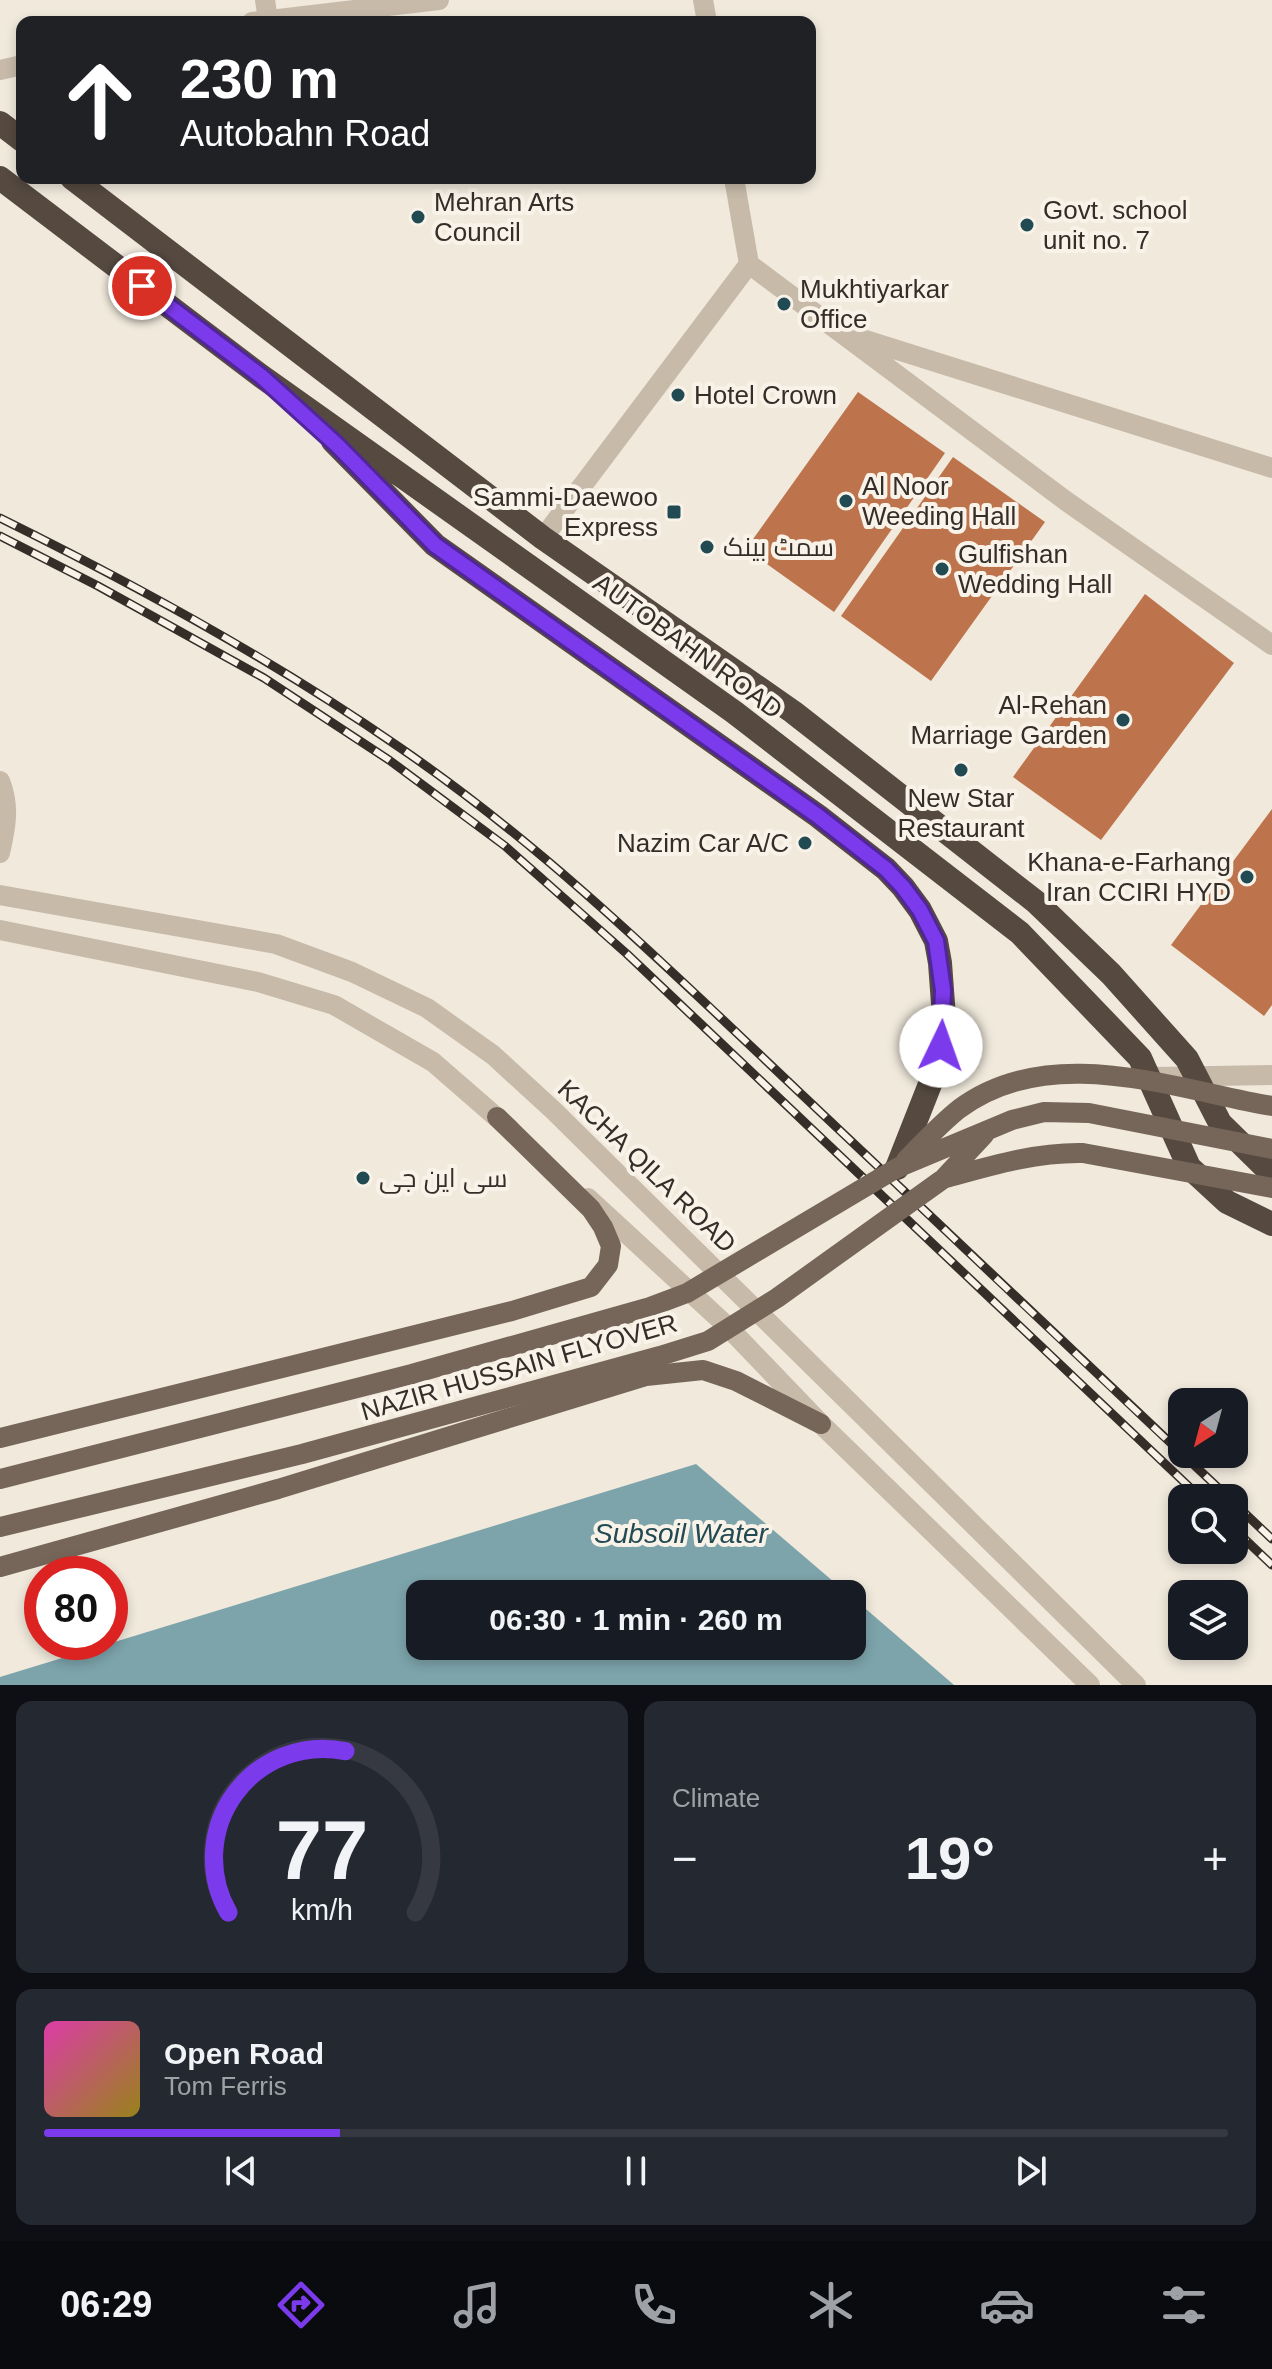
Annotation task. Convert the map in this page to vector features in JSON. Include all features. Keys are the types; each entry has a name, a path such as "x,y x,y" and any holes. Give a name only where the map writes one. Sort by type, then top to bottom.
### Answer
{"highway":[{"path":"0,123 16,135"},
{"name":"AUTOBAHN ROAD","path":"0,178 261,376 734,712 1020,933 1140,1058 1189,1167 1227,1202 1272,1224"},
{"name":"AUTOBAHN ROAD","path":"80,184 543,538 793,712 1036,902 1111,974 1187,1059 1220,1123 1272,1174"},
{"path":"261,376 337,445 435,545 818,816 886,869 903,887 920,910 936,941 944,1017 936,1069 897,1168"}],"main road":[{"path":"897,1168 959,1109 991,1090 1029,1079 1077,1073 1113,1076 1272,1106"},
{"name":"NAZIR HUSSAIN FLYOVER","path":"0,1479 412,1374 647,1308 687,1293 897,1168 1012,1120 1044,1112 1089,1113 1272,1149"},
{"path":"0,1438 328,1354 512,1311 591,1287 608,1265 611,1246 603,1227 591,1209 497,1117"},
{"name":"NAZIR HUSSAIN FLYOVER","path":"0,1527 302,1454 708,1341 777,1298 943,1179 990,1130"},
{"path":"943,1179 1028,1156 1056,1152 1141,1162 1272,1188"},
{"path":"0,1567 278,1489 646,1376 703,1370 736,1381 821,1424"}],"street":[{"path":"262,14 439,0"},
{"path":"735,184 749,264 1066,501 1272,645"},
{"path":"543,538 749,264"},
{"path":"842,332 1272,468"},
{"path":"0,781 7,799 0,853"},
{"name":"KACHA QILA ROAD","path":"0,895 276,944 352,972 427,1008 493,1055 553,1110 1136,1685"},
{"path":"0,930 258,982 334,1005 433,1062 727,1326 821,1424 1090,1685"},
{"path":"1149,1077 1272,1075"}],"water":[{"name":"Subsoil Water","path":"696,1464 832,1580 406,1580 406,1660 866,1660 866,1609 954,1685 0,1685 0,1677 56,1660 128,1660 128,1638"}],"building":[{"name":"Al Noor Weeding Hall","path":"858,392 945,453 834,612 746,549"},
{"name":"Gulfishan Wedding Hall","path":"953,457 1045,522 931,681 841,616"},
{"name":"Al-Rehan Marriage Garden","path":"1145,594 1234,663 1101,840 1013,777"},
{"name":"Khana-e-Farhang Iran CCIRI HYD","path":"1272,809 1272,1005 1264,1016 1171,945"}],"railway":[{"path":"0,518 154,597 254,654 399,747 504,825 653,954 1214,1484"},
{"path":"0,536 264,678 389,760 505,846 627,954 1186,1484"},
{"path":"1248,1516 1272,1539"},
{"path":"1248,1542 1272,1565"}],"place":[{"name":"Mehran Arts Council","path":"418,217"},
{"name":"Govt. school unit no. 7","path":"1027,225"},
{"name":"Mukhtiyarkar Office","path":"784,304"},
{"name":"Hotel Crown","path":"678,395"},
{"name":"Al Noor Weeding Hall","path":"846,501"},
{"name":"Sammi-Daewoo Express","path":"674,512"},
{"name":"سمٹ بینک","path":"707,547"},
{"name":"Gulfishan Wedding Hall","path":"942,569"},
{"name":"Al-Rehan Marriage Garden","path":"1123,720"},
{"name":"New Star Restaurant","path":"961,770"},
{"name":"Nazim Car A/C","path":"805,843"},
{"name":"Khana-e-Farhang Iran CCIRI HYD","path":"1247,877"},
{"name":"سی این جی","path":"363,1178"}],"route":[{"path":"142,286 261,376 337,445 435,545 818,816 886,869 920,910 936,941 943,990 941,1046"}]}
